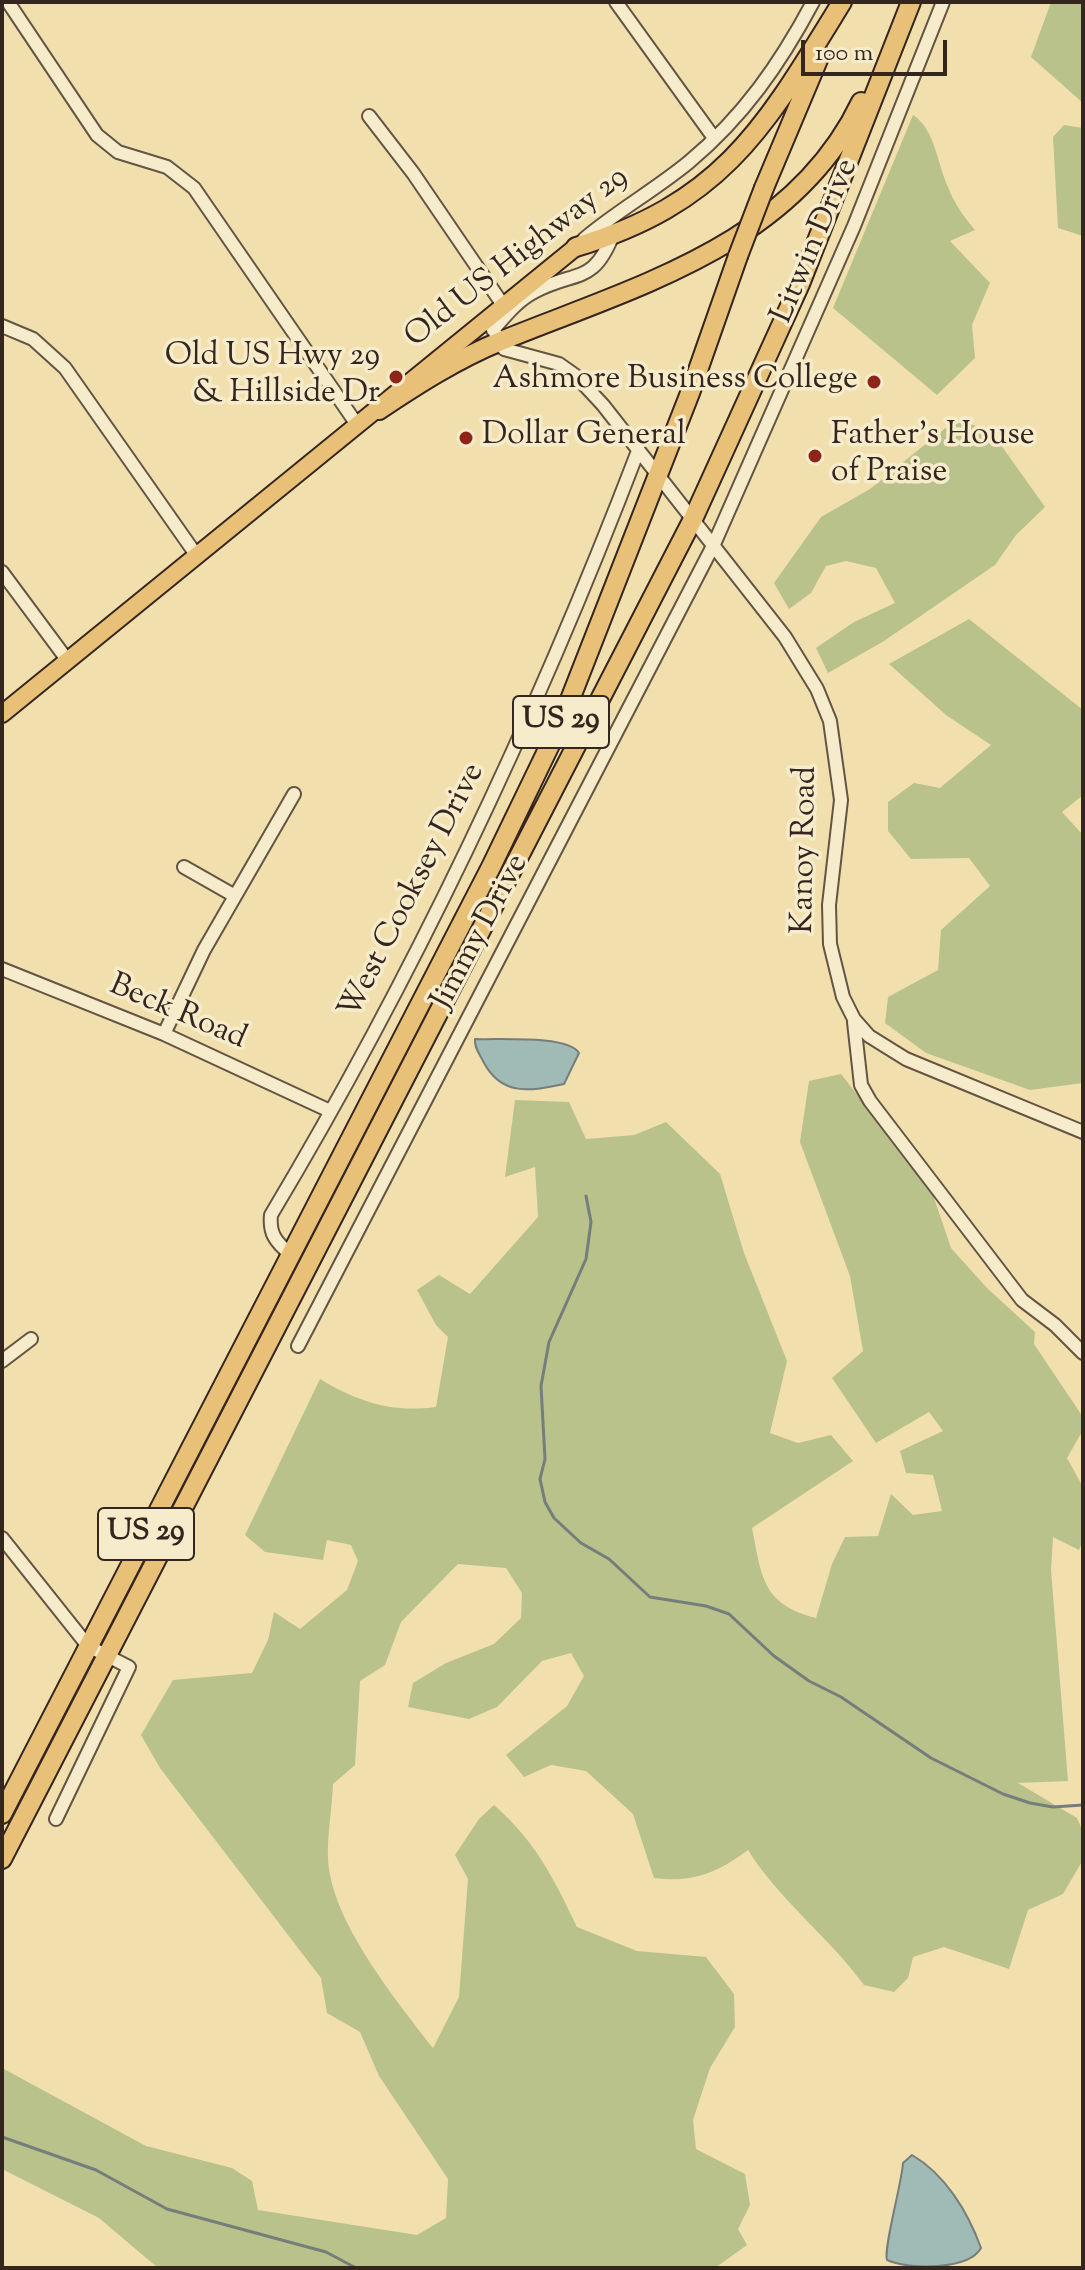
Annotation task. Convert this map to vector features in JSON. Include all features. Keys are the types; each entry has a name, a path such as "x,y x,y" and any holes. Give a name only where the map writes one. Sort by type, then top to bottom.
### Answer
{"highway":[{"name":"US 29","path":"2,1814 491,867 562,720 658,476 764,188 844,2"},
{"path":"576,247 613,235 682,201 717,175 746,146 844,2"},
{"name":"US 29","path":"2,1859 693,519 800,284 909,2"},
{"path":"379,410 493,330 663,278 765,220 823,163 852,121 909,2"}],"main road":[{"name":"Old US Highway 29","path":"2,714 379,410 400,387 493,330 503,305 576,247"}],"street":[{"path":"8,2 97,135 118,152 167,167 194,188 358,426"},
{"path":"616,2 714,138"},
{"name":"Old US Highway 29","path":"576,247 714,138 752,101 785,55 813,2"},
{"name":"Litwin Drive","path":"714,544 854,226 943,2"},
{"path":"369,116 413,173 503,305"},
{"path":"493,330 524,298 593,269 604,258 623,211"},
{"path":"2,326 33,339 65,368 197,556"},
{"name":"Kanoy Road","path":"493,330 509,353 559,364 576,376 714,544 785,637 817,689 830,721 841,800 829,905 830,944 843,997 854,1019 869,1036 906,1059 1083,1132"},
{"name":"West Cooksey Drive","path":"290,1254 276,1242 269,1228 271,1215 330,1111 471,844 533,714 638,451"},
{"name":"Jimmy Drive","path":"298,1346 714,544"},
{"path":"2,572 68,661"},
{"path":"164,1034 204,950 294,794"},
{"path":"184,867 235,896"},
{"name":"Beck Road","path":"2,969 164,1034 330,1111"},
{"path":"854,1019 861,1085 870,1101 1022,1300 1055,1325 1083,1353"},
{"path":"308,1269 329,1284"},
{"path":"2,1361 31,1339"},
{"path":"2,1538 88,1646 106,1658 129,1667 56,1819"}],"green space":[{"path":"1051,2 1083,2 1083,103 1031,57"},
{"path":"913,115 926,129 950,193 975,230 950,241 990,283 972,325 975,358 937,395 833,308"},
{"path":"1064,125 1083,128 1083,236 1058,228 1053,137"},
{"path":"964,422 991,431 1045,507 1016,535 995,565 884,641 828,673 816,648 854,622 895,603 876,568 846,561 826,566 811,593 789,609 774,583 821,517 870,489 948,426"},
{"path":"969,619 1083,710 1083,795 1062,812 1083,835 1083,1083 1030,1090 926,1053 885,1023 888,997 938,970 941,930 990,886 969,858 911,859 888,831 888,802 914,783 940,788 991,745 946,715 889,664"},
{"path":"841,1074 931,1189 951,1248 987,1288 1035,1332 1034,1344 1083,1417 1083,1430 1067,1458 1083,1487 1083,1540 1079,1550 1053,1537 1051,1570 1068,1781 1018,1783 1077,1818 1083,1832 1083,1860 1063,1894 1028,1910 1009,1969 944,1947 913,1957 908,1978 894,1992 864,1985 775,1886 748,1850 726,1865 704,1874 681,1879 654,1878 633,1814 586,1771 551,1765 524,1777 506,1755 567,1706 584,1676 571,1653 542,1661 497,1707 469,1719 408,1707 413,1683 446,1663 494,1644 521,1618 522,1593 506,1568 458,1564 401,1622 385,1665 360,1681 355,1765 333,1784 328,1859 340,1908 368,1959 433,2048 459,1997 468,1879 455,1855 479,1819 494,1805 542,1861 577,1927 637,1951 706,1957 734,1994 735,2027 710,2068 693,2120 696,2149 745,2174 750,2205 738,2229 747,2245 715,2268 158,2268 99,2218 2,2169 2,2068 146,2146 232,2168 252,2181 258,2210 417,2235 446,2218 448,2179 379,2076 360,2032 327,2013 321,1978 160,1768 141,1735 173,1680 252,1673 268,1640 274,1612 300,1629 347,1590 358,1561 351,1545 327,1540 323,1560 265,1552 245,1535 320,1379 376,1404 405,1408 436,1407 448,1337 436,1325 417,1290 439,1275 470,1294 538,1217 535,1167 505,1177 515,1100 569,1102 586,1139 634,1135 666,1122 720,1174 744,1253 787,1361 770,1433 798,1443 831,1435 853,1461 752,1528 762,1575 775,1597 798,1612 816,1618 832,1564 845,1537 878,1536 891,1494 913,1515 942,1511 933,1475 906,1473 900,1451 943,1431 929,1412 876,1443 832,1378 863,1351 850,1276 800,1142 809,1081"}],"water":[{"path":"475,1039 547,1041 572,1047 579,1053 564,1084 518,1089 499,1081 490,1073 477,1050"},
{"path":"912,2155 945,2183 969,2221 981,2248 964,2261 923,2266 887,2260 903,2163"}],"waterway":[{"path":"586,1196 591,1222 586,1259 549,1342 541,1386 545,1459 540,1479 545,1502 554,1518 581,1543 609,1559 650,1597 706,1606 729,1614 774,1656 809,1681 841,1697 931,1758 1003,1794 1030,1803 1053,1807 1083,1805"},
{"path":"2,2137 96,2170 167,2209 326,2252 356,2268"}],"place":[{"name":"Old US Hwy 29 & Hillside Dr","path":"396,377"},
{"name":"Ashmore Business College","path":"874,382"},
{"name":"Dollar General","path":"466,438"},
{"name":"Father's House of Praise","path":"815,456"}]}
